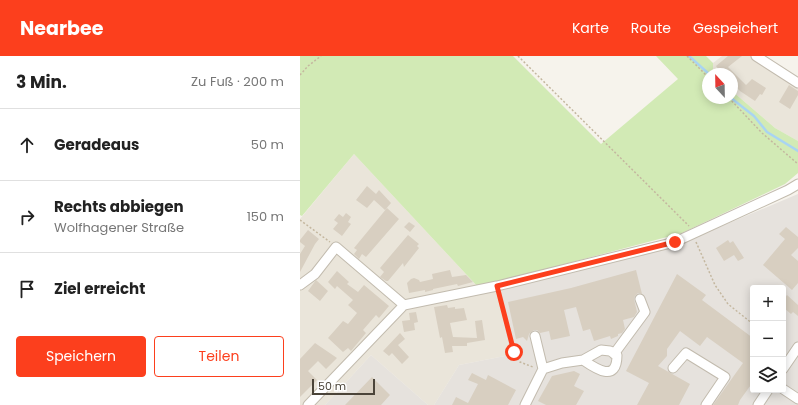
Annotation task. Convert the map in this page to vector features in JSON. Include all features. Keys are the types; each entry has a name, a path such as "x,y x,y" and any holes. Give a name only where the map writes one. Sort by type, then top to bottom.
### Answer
{"street":[{"path":"756,56 798,83"},
{"path":"308,405 404,305 497,286 675,242 798,184"},
{"path":"300,285 315,274 336,247 404,305"},
{"path":"614,354 645,312 640,299"},
{"path":"525,405 543,369 535,336"},
{"path":"786,365 798,347"},
{"path":"543,369 562,363 583,360 601,350 610,351 616,355 617,363 614,369 606,372 599,371 583,360"},
{"path":"673,368 686,353 725,377 706,405"},
{"path":"786,391 798,399"},
{"path":"758,405 766,393"}],"path":[{"path":"300,75 308,66 321,56"},
{"path":"518,56 690,227 704,264 715,285 728,304 750,322"},
{"path":"687,56 702,71"},
{"path":"734,104 762,133 798,164"},
{"path":"300,220 336,247"},
{"path":"497,286 514,352 520,362 543,369"}],"shaded area":[{"path":"722,56 760,56 798,86 798,141 775,128 738,96 738,68 713,68 713,63"},
{"path":"354,154 478,287 497,291 510,355 459,365 434,405 428,405 371,355 325,405 300,405 300,219"},
{"path":"798,194 798,405 434,405 459,365 510,355 497,291 670,248"},
{"path":"371,355 428,405 325,405"}],"green space":[{"path":"300,56 513,56 601,144 678,79 656,56 706,56 713,63 713,68 702,68 702,104 738,104 738,96 775,128 798,141 798,173 785,184 682,233 478,287 354,154 302,216 300,215"}],"building":[{"path":"728,56 742,56 728,67 729,68 718,68 716,66"},
{"path":"738,77 746,85 752,79 766,88 762,95 760,94 755,101 738,89"},
{"path":"789,85 798,91 798,95 790,109 779,102"},
{"path":"367,186 376,194 379,190 391,203 385,210 374,200 367,208 356,200"},
{"path":"387,208 399,219 366,257 362,254 359,259 354,254 357,250 354,248"},
{"path":"346,213 351,217 348,222 351,224 342,236 333,229 338,223 334,220 339,214 343,217"},
{"path":"409,222 415,226 410,232 404,227"},
{"path":"786,227 798,237 798,248 791,255 798,261 798,283 792,290 763,265 785,239 779,234"},
{"path":"308,230 319,239 300,272 300,254 305,246 300,242 300,240"},
{"path":"408,235 419,244 417,246 419,248 404,267 403,263 388,281 386,281 380,277 384,272 380,268"},
{"path":"728,240 730,243 733,241 744,258 738,261 734,255 724,261 716,248"},
{"path":"450,270 452,277 466,275 473,282 458,286 457,284 433,289 425,292 425,290 409,293 407,283 411,279 414,278 420,282 433,279 432,274"},
{"path":"636,270 642,294 638,293 635,296 634,299 637,312 634,317 623,320 625,329 622,333 618,334 618,336 611,339 610,336 594,341 590,329 583,331 576,307 564,310 570,336 551,340 549,331 540,333 537,330 534,330 529,334 527,341 523,337 516,339 508,302 571,288"},
{"path":"337,271 349,282 347,284 358,292 364,285 389,306 379,318 376,315 363,330 366,333 351,351 348,348 343,352 328,338 343,321 348,324 357,313 348,305 353,300 337,286 335,289 328,282"},
{"path":"677,274 706,295 702,300 750,336 750,386 738,405 713,405 743,363 707,337 700,346 680,331 667,349 667,356 658,366 690,384 679,405 637,405 649,383 626,371"},
{"path":"316,280 328,291 320,301 308,291"},
{"path":"787,295 798,305 798,316 793,312 791,314 786,310"},
{"path":"447,305 448,308 464,308 467,320 450,323 453,337 477,338 475,321 482,320 485,340 467,343 467,346 452,346 453,352 445,353 442,337 440,338 434,307"},
{"path":"416,312 418,322 414,323 415,330 404,332 402,321 410,320 409,313"},
{"path":"400,333 405,339 398,345 409,357 402,364 392,353 389,356 383,351"},
{"path":"315,343 337,358 326,369 318,361 308,371 317,380 300,397 300,359"},
{"path":"574,371 580,374 574,386 584,391 576,405 546,405 538,401 552,376"},
{"path":"472,373 486,380 488,375 516,390 508,405 452,405 456,397 468,403 478,384 468,380"},
{"path":"372,377 390,395 381,405 345,405"}],"waterway":[{"path":"689,56 702,68"},
{"path":"738,103 754,116 767,132 798,151"}],"route":[{"path":"514,352 497,286 675,242"}]}
